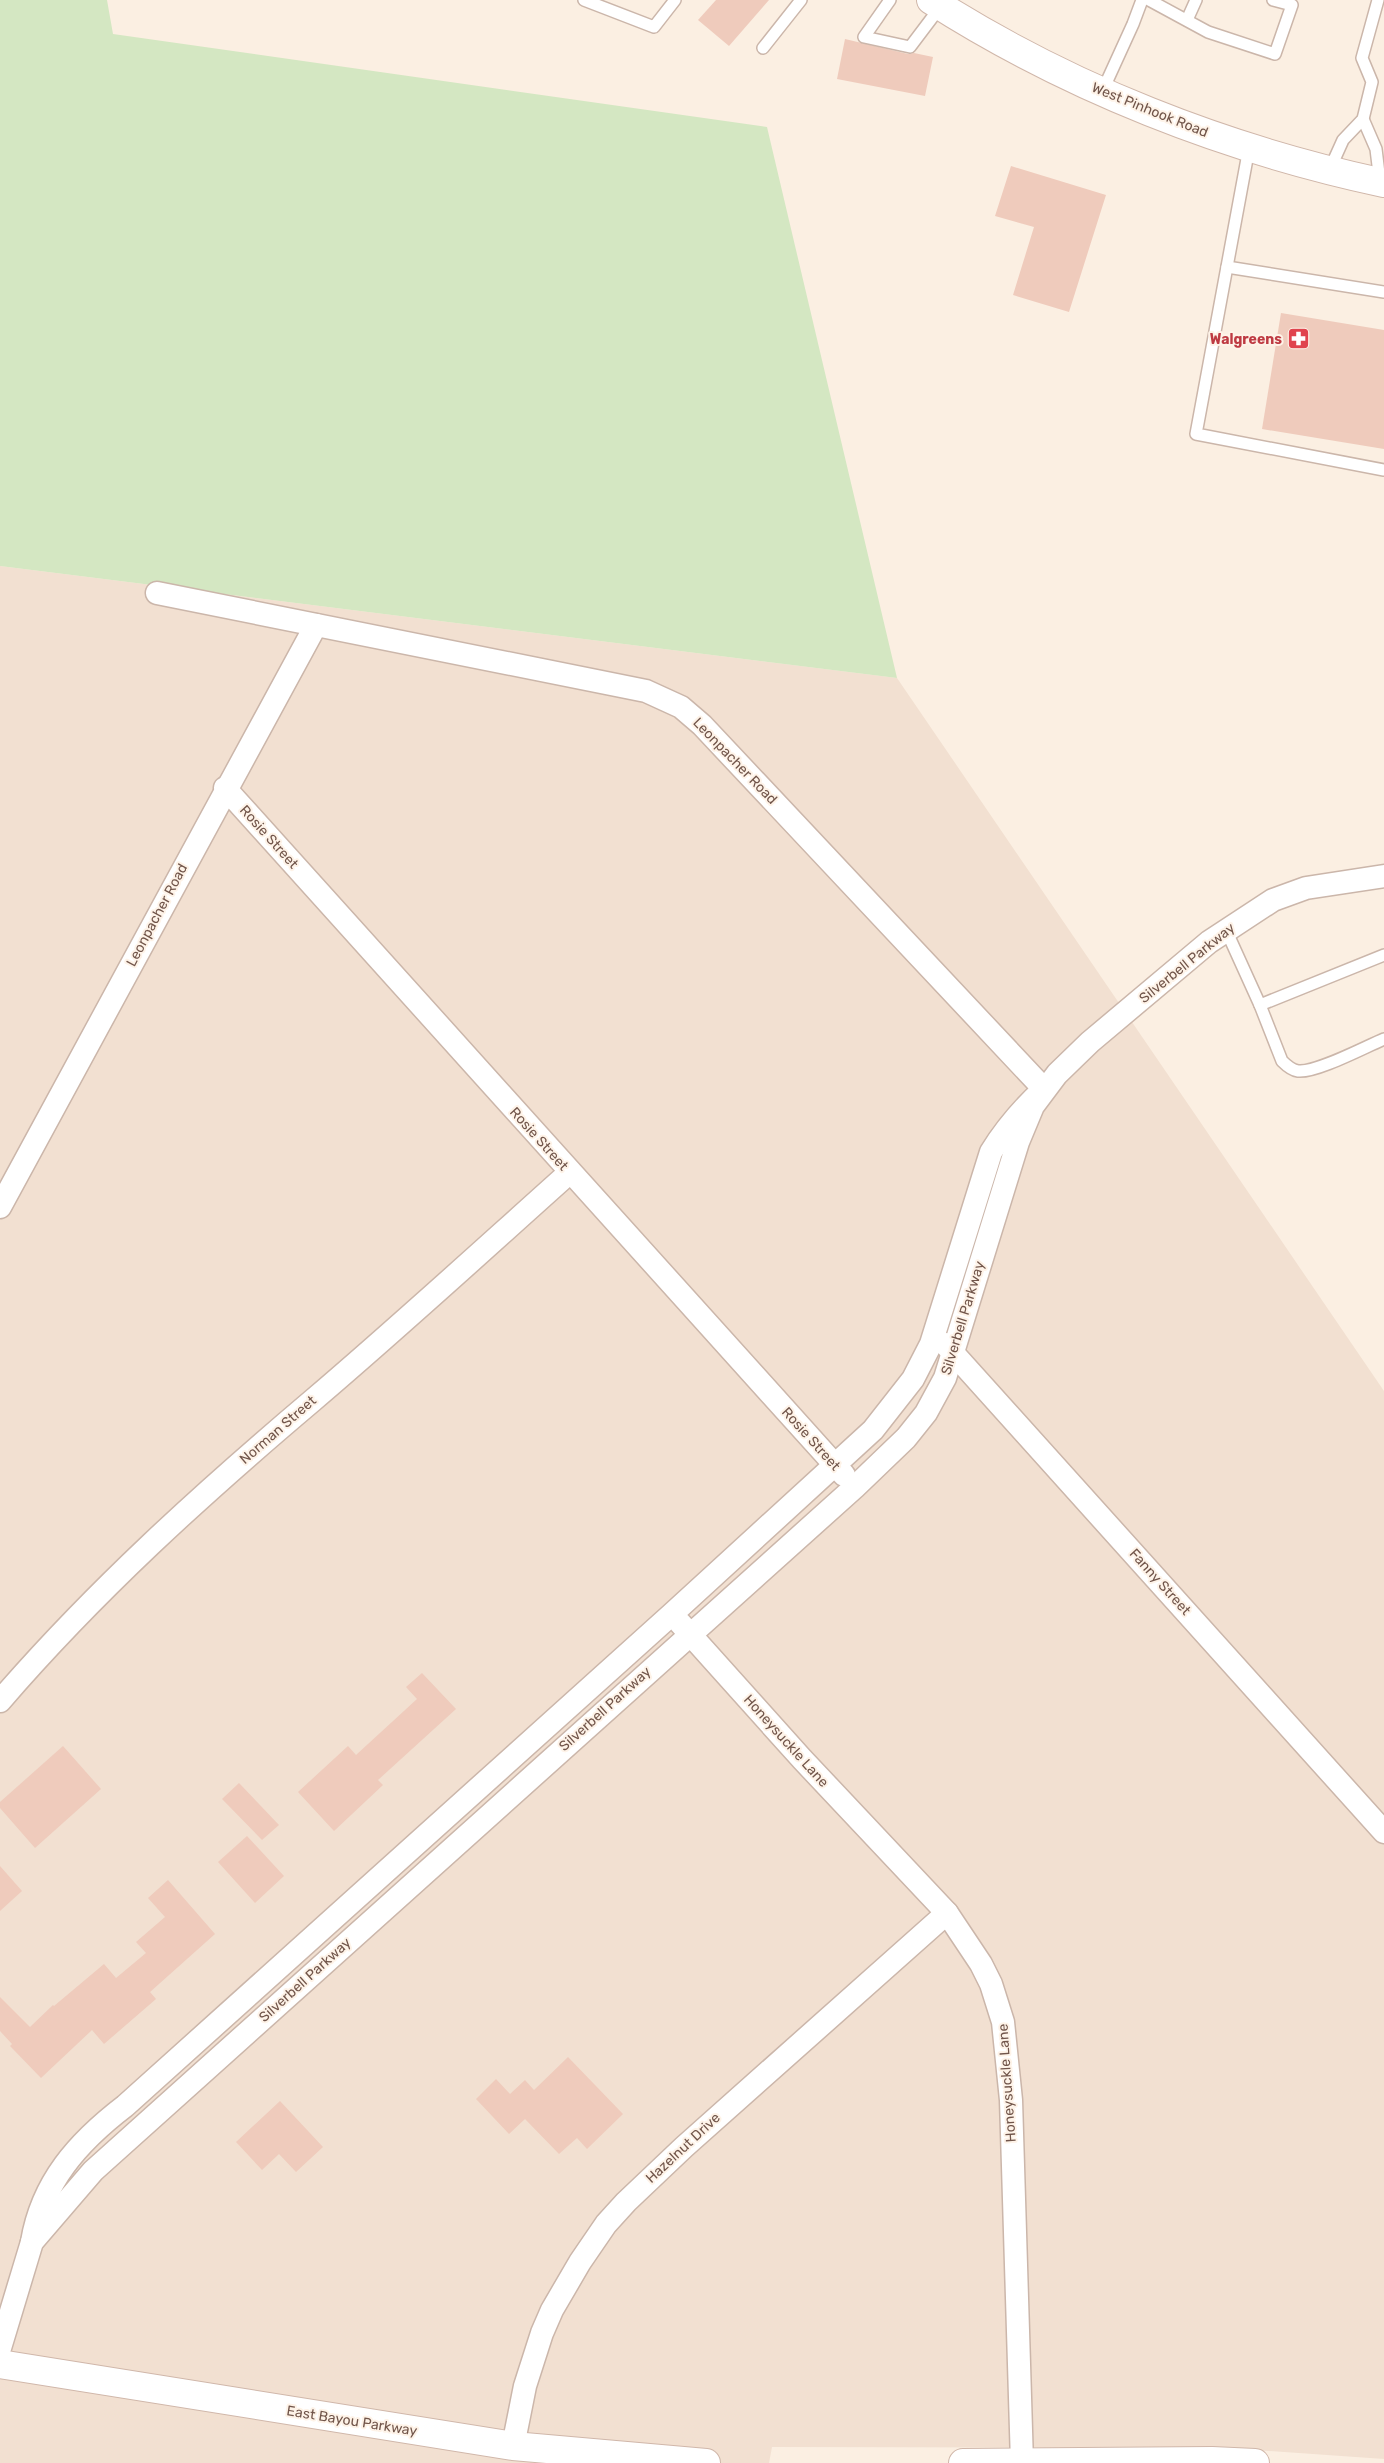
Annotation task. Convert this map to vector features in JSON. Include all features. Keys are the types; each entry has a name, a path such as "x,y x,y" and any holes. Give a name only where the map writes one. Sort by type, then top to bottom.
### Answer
{"street":[{"name":"West Pinhook Road","path":"936,3 1023,52 1102,92 1249,148 1329,171 1382,183"},
{"name":"Leonpacher Road","path":"157,593 646,691 681,707 702,725 1044,1089"},
{"name":"Leonpacher Road","path":"0,1207 225,788 316,625"},
{"name":"Rosie Street","path":"225,788 569,1173 855,1487"},
{"name":"Silverbell Parkway","path":"0,2348 32,2242 36,2219 44,2198 68,2160 95,2130 125,2106 672,1614 835,1466 873,1430 896,1403 913,1379 934,1334 988,1158 1004,1132 1027,1104 1090,1042 1226,930 1273,900 1306,888 1384,876"},
{"name":"Silverbell Parkway","path":"32,2242 93,2171 690,1633 855,1487 906,1438 926,1413 945,1378 1003,1186 1034,1106 1044,1089"},
{"name":"Norman Street","path":"0,1701 79,1613 166,1530 266,1438 312,1400 569,1173"},
{"name":"Fanny Street","path":"934,1334 954,1353 1384,1832"},
{"name":"Honeysuckle Lane","path":"672,1614 802,1759 947,1913 981,1964 991,1984 1003,2022 1007,2044 1011,2110 1022,2463"},
{"name":"Hazelnut Drive","path":"513,2446 525,2386 542,2333 552,2310 580,2262 606,2224 626,2202 684,2147 947,1913"},
{"name":"East Bayou Parkway","path":"0,2364 513,2446 706,2463"},
{"path":"963,2463 1212,2461 1255,2463"}],"lane":[{"path":"584,0 654,27 675,0"},
{"path":"763,48 801,0"},
{"path":"890,0 864,37 910,47 936,3"},
{"path":"1102,92 1142,0"},
{"path":"1149,0 1208,32 1275,54 1296,2 1274,0"},
{"path":"1187,20 1196,0"},
{"path":"1329,171 1343,140 1363,119 1372,82 1362,58 1378,0"},
{"path":"1372,82 1384,84"},
{"path":"1363,119 1376,149 1382,183"},
{"path":"1249,148 1196,434 1384,470"},
{"path":"1227,267 1384,292"},
{"path":"1226,930 1260,1005 1282,1061 1288,1067 1298,1071 1314,1069 1384,1039"},
{"path":"1260,1005 1384,955"}],"shaded area":[{"path":"0,566 897,678 1384,1391 1384,2459 1225,2448 772,2447 769,2463 0,2463"}],"green space":[{"path":"0,0 107,0 113,34 767,127 897,678 0,566"}],"building":[{"path":"716,0 769,0 729,46 698,20"},
{"path":"845,39 908,54 914,53 933,57 925,96 837,79"},
{"path":"1011,166 1106,195 1069,312 1013,295 1034,227 995,216"},
{"name":"Walgreens","path":"1281,313 1384,330 1384,449 1262,429"},
{"path":"422,1673 456,1709 378,1780 383,1785 334,1831 298,1792 348,1746 356,1755 417,1699 406,1687"},
{"path":"63,1746 101,1789 35,1848 0,1808 0,1802"},
{"path":"239,1783 279,1825 262,1840 222,1799"},
{"path":"247,1836 284,1876 255,1903 218,1862"},
{"path":"0,1866 22,1891 0,1911"},
{"path":"168,1880 215,1934 150,1992 156,1999 104,2044 92,2030 41,2078 10,2046 12,2044 0,2031 0,1997 30,2027 53,2005 104,1964 116,1978 146,1953 136,1942 165,1917 148,1898"},
{"path":"568,2057 623,2114 587,2149 577,2138 559,2154 525,2119 509,2134 476,2099 496,2079 510,2094 525,2080 534,2090"},
{"path":"280,2101 323,2147 296,2172 279,2154 262,2170 236,2142"}],"place":[{"name":"Walgreens","path":"1298,339"}]}
